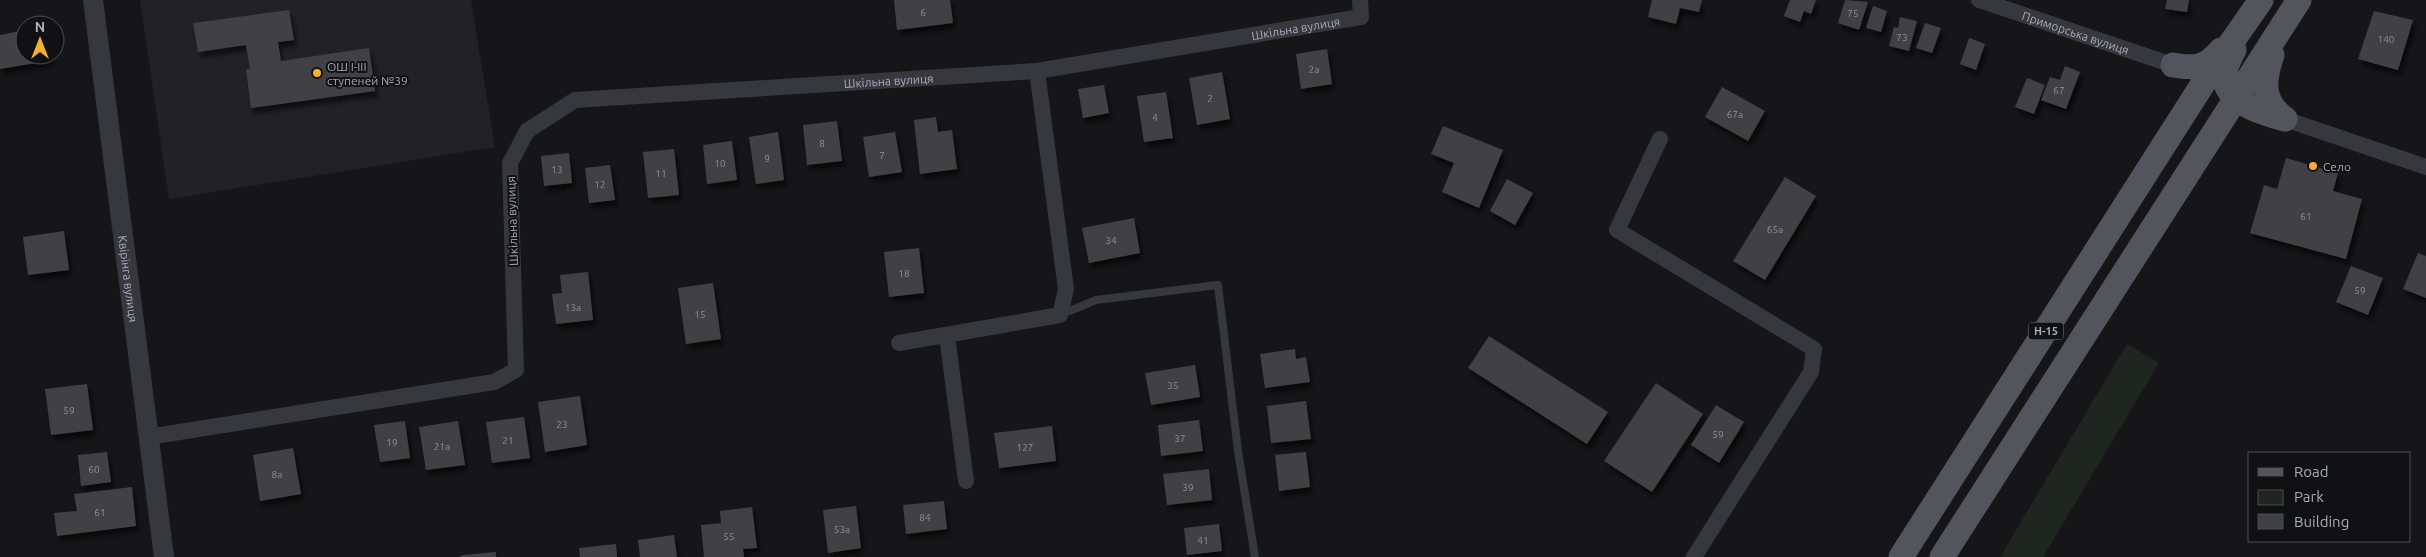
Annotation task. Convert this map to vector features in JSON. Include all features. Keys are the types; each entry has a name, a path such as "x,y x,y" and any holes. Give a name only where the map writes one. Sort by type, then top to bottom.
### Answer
{"main road":[{"path":"2211,139 2299,0"},
{"path":"2173,65 2204,66 2210,62 2259,2"},
{"path":"2259,2 2227,64 2226,84 2238,98 2260,112 2285,119"},
{"name":"Н-15","path":"1901,557 2206,79 2259,2"},
{"path":"2282,28 2268,68 2266,87 2270,105 2285,119"},
{"path":"2173,65 2206,79 2215,87 2219,96 2219,107 2211,139"},
{"path":"2173,65 2189,81 2191,87 2190,104"},
{"path":"2211,139 2241,125 2272,119 2285,119"},
{"name":"Н-15","path":"1942,557 2211,139"}],"street":[{"name":"Квірінга вулиця","path":"93,0 164,557"},
{"name":"Шкільна вулиця","path":"148,437 494,382 516,370 510,163 528,131 576,100 1037,71 1362,17 1360,0"},
{"name":"Приморська вулиця","path":"1980,0 2173,65"},
{"path":"898,342 947,336 1060,315 1066,289 1037,71"},
{"path":"2285,119 2426,167"},
{"path":"1660,139 1616,230 1814,349 1811,372 1694,557"},
{"path":"947,336 966,481"}],"lane":[{"path":"1060,315 1096,300 1218,285 1238,451 1255,557"}],"shaded area":[{"name":"ОШ I-III ступеней №39","path":"140,0 471,0 495,147 169,199"}],"green space":[{"path":"2127,344 2159,363 2043,557 2000,557"}],"building":[{"path":"894,0 950,0 953,23 897,30"},
{"path":"1652,0 1702,0 1699,12 1680,8 1676,24 1648,17"},
{"path":"1790,0 1816,0 1811,14 1804,11 1800,22 1784,16"},
{"path":"1845,0 1868,2 1859,30 1838,23"},
{"path":"2167,0 2189,0 2187,12 2165,9"},
{"path":"1873,6 1887,11 1881,32 1866,28"},
{"path":"289,10 294,40 278,42 281,61 369,48 375,91 251,108 246,69 250,69 246,45 198,52 193,23"},
{"path":"2374,11 2413,20 2398,70 2358,59"},
{"path":"1900,17 1917,21 1909,51 1889,46 1894,27 1898,28"},
{"path":"1925,23 1941,28 1932,53 1916,48"},
{"path":"15,32 15,65 24,65 0,69 0,35"},
{"path":"1969,38 1985,44 1976,70 1960,64"},
{"path":"1327,49 1332,84 1301,89 1296,54"},
{"path":"2065,66 2080,72 2066,109 2041,100 2050,77 2060,80"},
{"path":"1222,72 1230,119 1197,125 1189,78"},
{"path":"2027,78 2045,85 2034,114 2015,107"},
{"path":"1104,85 1109,113 1083,118 1078,89"},
{"path":"1722,87 1765,111 1748,141 1705,117"},
{"path":"1166,92 1173,138 1144,142 1137,96"},
{"path":"936,117 938,132 952,130 957,169 920,174 914,120"},
{"path":"837,121 842,161 807,165 803,125"},
{"path":"1443,126 1503,150 1479,208 1442,192 1454,163 1431,154"},
{"path":"778,132 784,180 756,184 749,137"},
{"path":"895,132 902,172 869,177 863,137"},
{"path":"732,141 737,180 707,184 703,145"},
{"path":"674,149 679,195 648,198 643,152"},
{"path":"569,153 572,183 544,186 541,156"},
{"path":"2286,158 2338,173 2333,191 2362,199 2346,259 2250,233 2264,185 2277,189"},
{"path":"610,165 615,200 589,203 585,168"},
{"path":"1785,177 1816,196 1765,280 1733,261"},
{"path":"1507,179 1533,193 1515,225 1490,211"},
{"path":"1134,218 1140,253 1089,263 1082,228"},
{"path":"64,231 69,270 28,275 23,237"},
{"path":"919,248 924,293 889,297 884,252"},
{"path":"2418,253 2426,256 2426,298 2403,289"},
{"path":"2351,266 2383,278 2368,315 2336,302"},
{"path":"588,272 593,320 556,324 552,294 562,293 560,275"},
{"path":"713,283 721,339 686,344 678,288"},
{"path":"1489,336 1608,412 1587,444 1468,368"},
{"path":"1295,349 1296,359 1306,357 1310,382 1265,388 1260,354"},
{"path":"1195,365 1200,397 1151,405 1145,373"},
{"path":"1656,383 1703,414 1652,492 1604,461"},
{"path":"87,384 93,430 51,435 45,389"},
{"path":"580,396 587,445 545,452 538,402"},
{"path":"1306,401 1311,439 1271,443 1267,406"},
{"path":"1716,405 1744,422 1719,463 1691,445"},
{"path":"524,417 530,458 492,463 486,422"},
{"path":"1199,420 1203,451 1161,456 1158,425"},
{"path":"405,421 410,458 380,462 374,425"},
{"path":"458,421 465,465 426,470 419,427"},
{"path":"1052,426 1056,461 999,468 994,433"},
{"path":"293,448 301,494 260,501 253,455"},
{"path":"107,452 111,482 81,486 78,455"},
{"path":"1306,452 1310,487 1279,491 1275,455"},
{"path":"1209,469 1212,500 1167,505 1163,474"},
{"path":"132,487 136,526 57,536 54,513 77,511 74,494"},
{"path":"944,501 947,529 906,534 903,505"},
{"path":"856,506 861,548 828,553 823,510"},
{"path":"752,507 757,548 743,549 744,557 704,557 701,525 721,523 720,511"},
{"path":"1219,524 1222,551 1187,555 1184,528"},
{"path":"674,535 677,557 640,557 638,540"},
{"path":"616,544 617,557 580,557 579,548"},
{"path":"496,552 496,557 459,557 463,555"}],"place":[{"name":"ОШ I-III ступеней №39","path":"317,73"},
{"name":"Село","path":"2313,166"}]}
